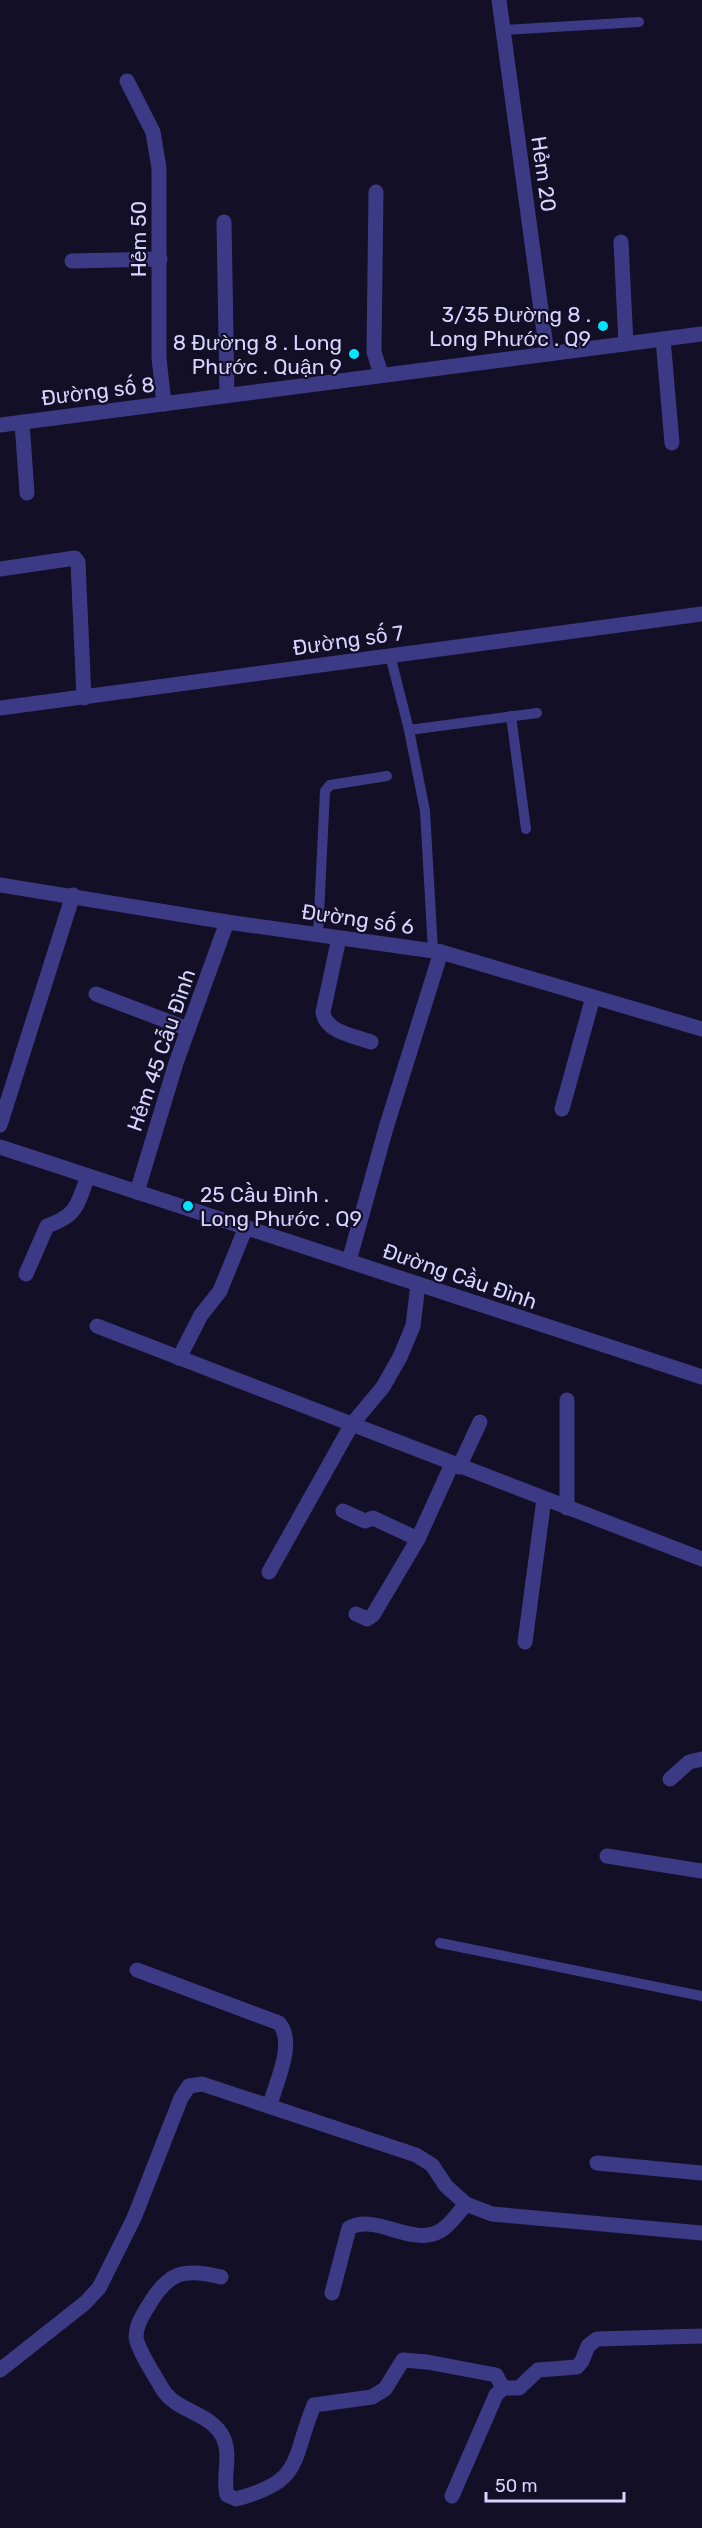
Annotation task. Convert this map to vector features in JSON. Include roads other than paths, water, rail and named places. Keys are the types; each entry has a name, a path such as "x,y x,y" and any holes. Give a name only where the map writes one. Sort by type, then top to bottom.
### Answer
{"street":[{"name":"Hẻm 20","path":"499,0 547,354"},
{"name":"Hẻm 50","path":"127,81 153,132 159,168 159,358 164,404"},
{"path":"376,192 374,352 381,374"},
{"path":"224,222 227,395"},
{"path":"621,242 626,344"},
{"path":"72,261 160,259"},
{"name":"Đường số 8","path":"0,426 381,374 702,334"},
{"path":"663,339 672,443"},
{"path":"22,422 27,493"},
{"path":"0,569 75,558 78,562 84,698"},
{"name":"Đường số 7","path":"0,708 702,614"},
{"name":"Đường số 6","path":"0,885 73,895 227,922 437,951 702,1029"},
{"path":"0,1125 73,895"},
{"name":"Hẻm 45 Cẫu Đình","path":"137,1192 188,1029 227,922"},
{"path":"339,938 323,1012 324,1021 330,1027 371,1042"},
{"path":"349,1261 437,951"},
{"path":"96,994 188,1029"},
{"path":"562,1109 593,997"},
{"name":"Đường Cầu Đình","path":"0,1148 702,1377"},
{"path":"26,1274 47,1226 68,1218 75,1210 88,1176"},
{"path":"179,1358 201,1315 220,1291 246,1227"},
{"path":"269,1572 352,1424 383,1388 400,1357 413,1326 418,1284"},
{"path":"97,1326 702,1559"},
{"path":"567,1401 567,1508"},
{"path":"356,1614 367,1619 374,1615 418,1539 480,1422"},
{"path":"525,1642 544,1499"},
{"path":"343,1511 365,1521 373,1518 418,1539"},
{"path":"670,1779 689,1762 702,1759"},
{"path":"607,1856 702,1871"},
{"path":"137,1970 279,2023 283,2028 286,2043 270,2105"},
{"path":"0,2370 85,2303 99,2288 134,2218 184,2090 189,2086 202,2085 270,2105 416,2155 432,2165 446,2186 466,2204 492,2214 702,2233"},
{"path":"597,2163 702,2173"},
{"path":"332,2293 349,2228 362,2224 425,2235 441,2231 466,2204"},
{"path":"221,2277 196,2271 178,2274 160,2286 137,2324 136,2340 170,2400 206,2418 223,2436 227,2450 227,2495 236,2499 278,2484 290,2472 315,2405 372,2397 385,2389 403,2360 427,2362 496,2375 503,2388"},
{"path":"452,2496 496,2395 503,2388 519,2388 538,2370 577,2367 588,2346 597,2339 702,2336"}],"lane":[{"path":"503,30 639,22"},
{"path":"390,656 409,730 425,811 437,951"},
{"path":"409,730 537,713"},
{"path":"511,716 526,829"},
{"path":"318,934 326,789 330,785 387,776"},
{"path":"440,1944 702,1996"}],"place":[{"name":"3/35 Đường 8 . Long Phước . Q9","path":"603,326"},
{"name":"8 Đường 8 . Long Phước . Quận 9","path":"354,354"},
{"name":"25 Cầu Đình . Long Phước . Q9","path":"188,1206"}]}
